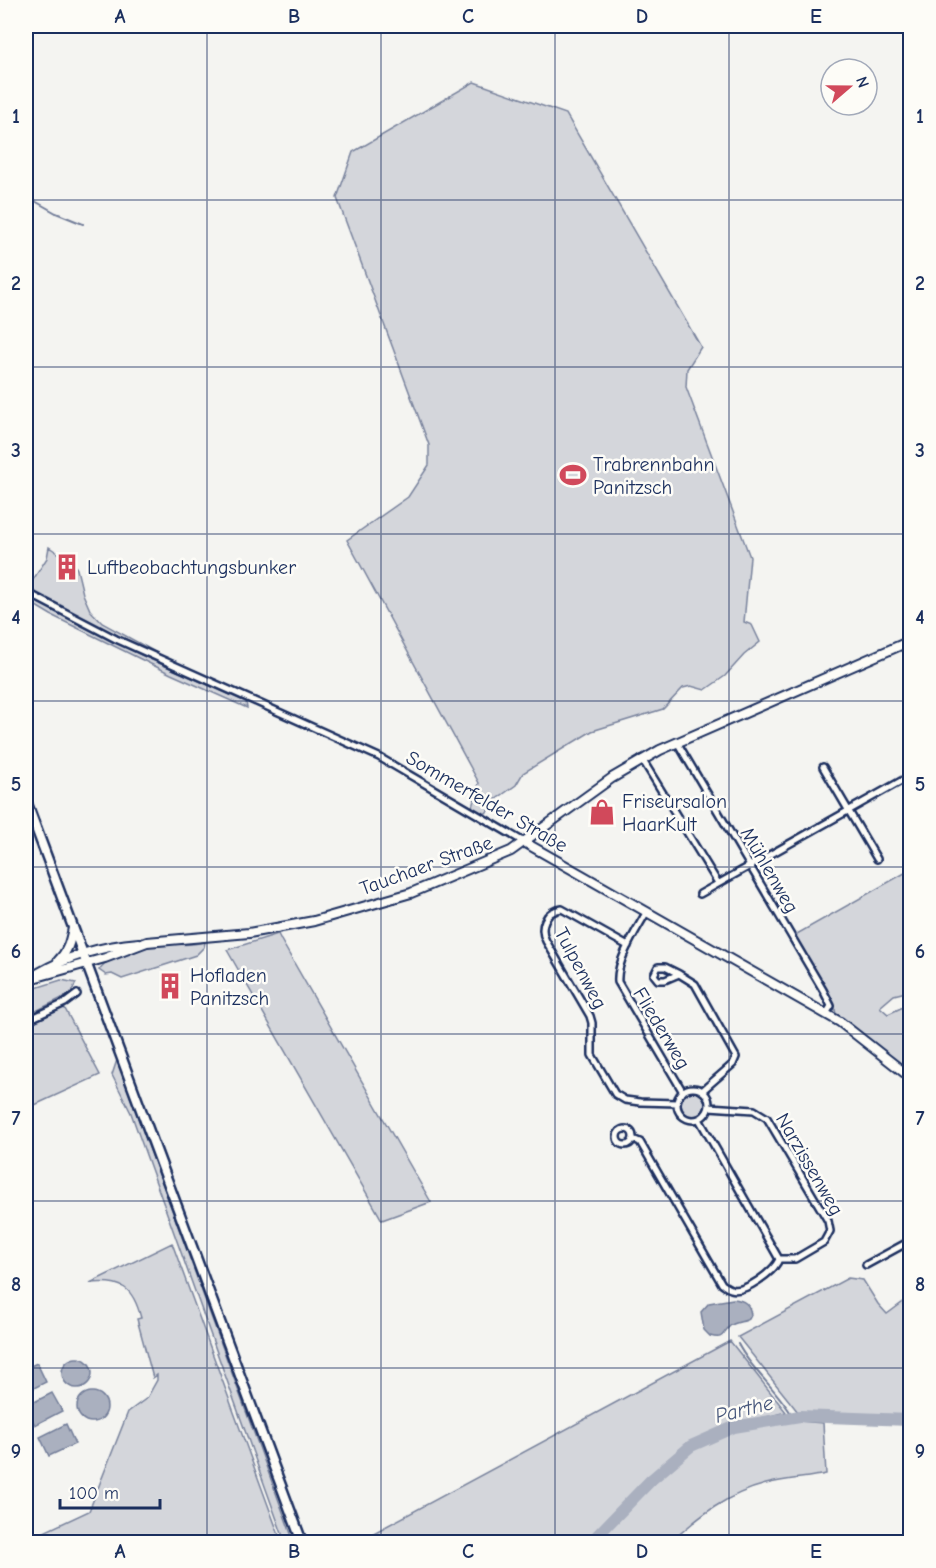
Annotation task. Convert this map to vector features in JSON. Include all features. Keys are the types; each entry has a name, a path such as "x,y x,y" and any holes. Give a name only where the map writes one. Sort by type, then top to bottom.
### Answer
{"main road":[{"path":"26,801 302,1542"}],"street":[{"name":"Sommerfelder Straße","path":"26,592 50,607 116,639 379,757 524,843 840,1022 910,1077"},
{"name":"Tauchaer Straße","path":"27,980 86,964 147,942 249,933 314,921 411,893 495,858 524,843 612,778 642,759 910,640"},
{"name":"Mühlenweg","path":"677,742 823,990 831,1006 826,1014"},
{"path":"642,759 718,883"},
{"path":"823,767 877,860"},
{"path":"700,894 910,776"},
{"name":"Tulpenweg","path":"628,946 562,909 550,913 544,922 543,931 546,941 590,1016 592,1023 591,1055 615,1094 625,1100 677,1103"},
{"name":"Fliederweg","path":"646,913 628,946 619,970 618,982 683,1092"},
{"path":"57,962 70,945 73,928"},
{"path":"27,980 57,962 127,944 147,942"},
{"path":"679,974 695,984 736,1057 734,1064 702,1091"},
{"path":"26,1020 64,1003 77,994"},
{"name":"Fliederweg","path":"677,1103 683,1092 691,1088 702,1091 708,1098 709,1107"},
{"path":"677,1103 684,1117 690,1120 699,1119 709,1107"},
{"name":"Narzissenweg","path":"633,1138 640,1142 722,1284 730,1289 743,1289 776,1267 779,1259 795,1259 824,1242 830,1231 828,1221 764,1114 754,1110 709,1107"},
{"path":"699,1119 779,1259"},
{"path":"866,1264 910,1241"}],"shaded area":[{"name":"Trabrennbahn Panitzsch","path":"474,82 566,114 701,347 687,369 686,387 750,557 744,622 752,625 760,642 744,655 725,676 705,690 691,686 683,688 663,709 592,731 523,773 516,785 495,800 496,802 486,813 464,806 378,756 181,667 46,601 32,593 31,583 47,558 49,547 74,564 90,610 102,623 179,665 384,758 472,807 479,783 347,540 408,497 429,465 429,445 337,198 353,152"},
{"path":"26,596 141,655 246,702 247,708 171,674 51,615 26,600"},
{"path":"910,870 910,991 894,995 880,1007 888,1014 910,1006 910,1072 836,1015 834,1003 795,935"},
{"path":"278,934 431,1202 382,1220 227,950"},
{"path":"203,942 204,947 196,955 122,979 112,974 106,975 99,970 112,958 141,948"},
{"path":"61,980 76,983 70,994 26,1016 26,991"},
{"path":"64,1007 100,1075 26,1109 26,1024"},
{"path":"117,1060 294,1542 285,1542 131,1113 112,1075"},
{"path":"693,1092 698,1093 704,1099 704,1109 698,1115 693,1116 688,1115 682,1109 681,1104 682,1099 688,1093"},
{"path":"172,1243 280,1538 279,1542 26,1542 89,1511 128,1412 147,1398 157,1380 157,1375 153,1378 137,1319 141,1318 138,1307 130,1293 110,1283 90,1283"},
{"path":"848,1278 863,1280 887,1314 910,1297 910,1416 798,1412 738,1337"},
{"path":"730,1341 786,1412 716,1431 683,1447 652,1475 587,1542 357,1542"},
{"path":"773,1422 823,1423 826,1474 773,1482 752,1488 714,1507 671,1542 596,1542 692,1449 738,1430"}],"water":[{"path":"733,1299 748,1305 751,1315 749,1319 732,1325 721,1337 710,1336 704,1330 701,1312 709,1303"},
{"path":"77,1358 88,1362 92,1373 88,1384 77,1388 66,1384 62,1373 66,1362"},
{"path":"37,1363 46,1382 26,1392 26,1368"},
{"path":"92,1392 98,1393 106,1401 106,1413 98,1421 92,1422 86,1421 78,1413 77,1407 78,1401 86,1393"},
{"path":"52,1393 62,1411 35,1425 26,1406"},
{"path":"66,1424 75,1444 49,1456 40,1437"}],"waterway":[{"path":"26,196 56,213 83,224"},
{"path":"738,1344 750,1363 793,1417"},
{"name":"Parthe","path":"591,1542 651,1480 691,1446 734,1427 800,1416 910,1420"}],"place":[{"name":"Trabrennbahn Panitzsch","path":"573,475"},
{"name":"Luftbeobachtungsbunker","path":"67,567"},
{"name":"Friseursalon HaarKult","path":"602,812"},
{"name":"Hofladen Panitzsch","path":"170,986"}]}
